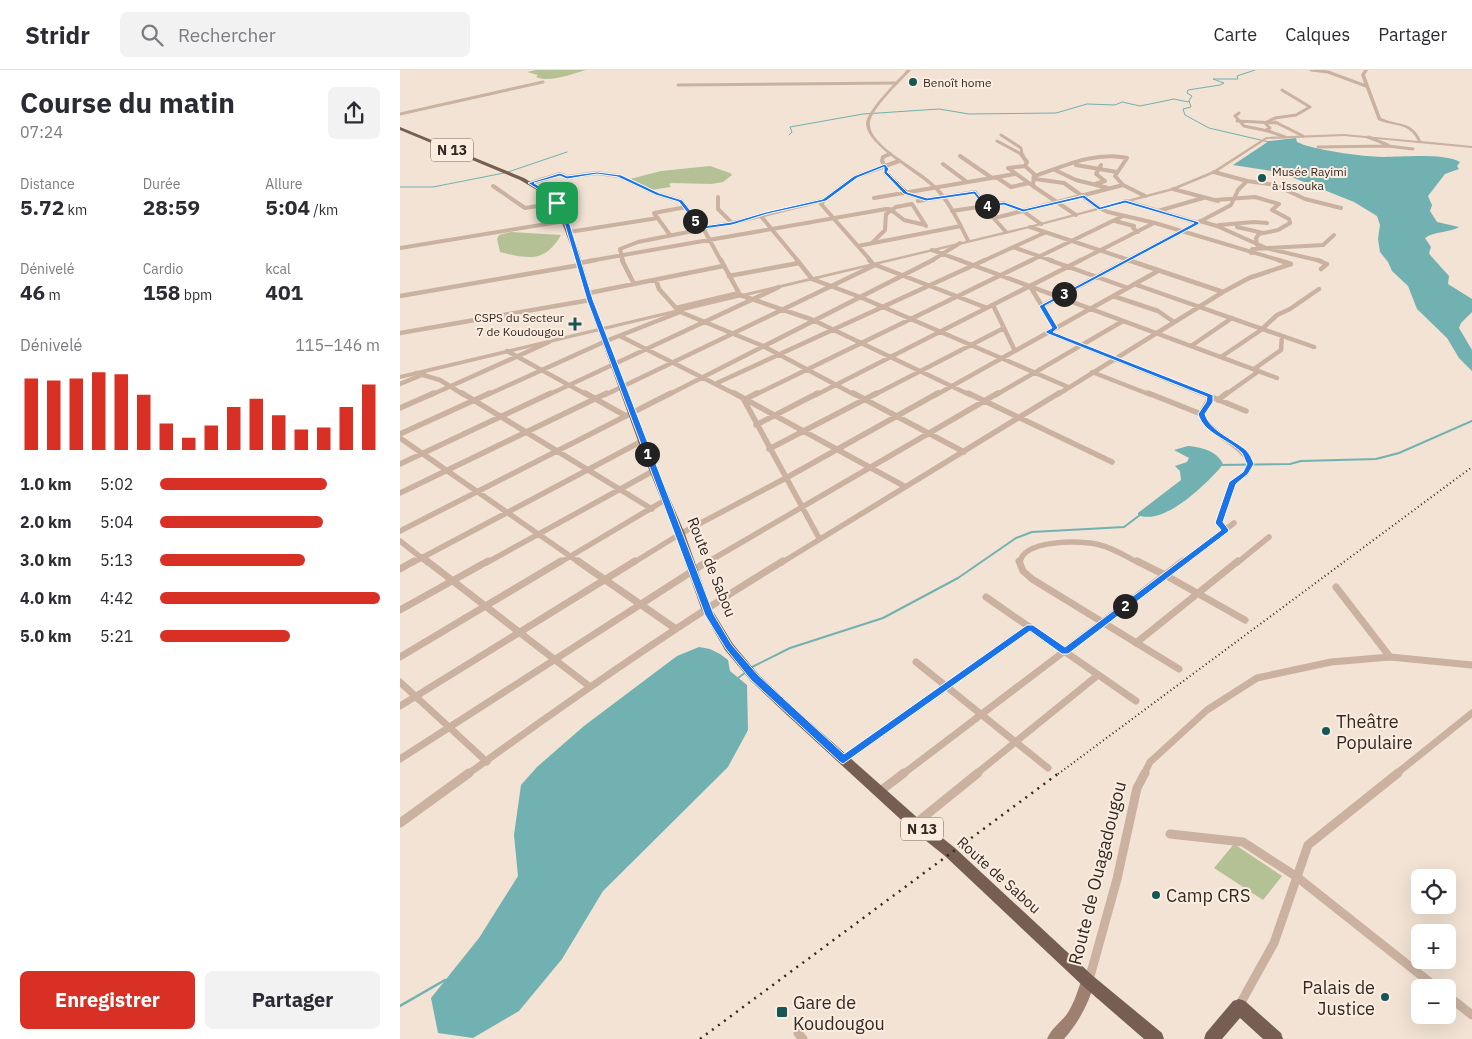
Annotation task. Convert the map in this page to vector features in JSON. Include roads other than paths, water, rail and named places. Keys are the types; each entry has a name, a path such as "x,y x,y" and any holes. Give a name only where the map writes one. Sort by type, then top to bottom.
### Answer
{"main road":[{"name":"Route de Sabou","path":"400,128 531,183 552,196 557,203 569,232 615,365 629,414 655,470 706,608 729,647 750,672 843,760 915,824 950,852 1088,981 1156,1039"},
{"name":"Route de Ouagadougou","path":"1054,1039 1075,1016 1082,1002 1088,981"},
{"path":"1212,1039 1239,1007 1275,1039"}],"street":[{"path":"909,70 871,113 868,128 890,154 936,188 961,226 968,242"},
{"path":"1311,70 1328,72 1366,86"},
{"path":"1366,70 1363,75 1379,119 1408,126 1417,133 1419,140"},
{"path":"400,114 543,82"},
{"path":"678,85 861,82 897,84"},
{"path":"1266,130 1270,128 1264,124 1296,115 1310,108 1309,105 1282,90"},
{"path":"1239,113 1234,116 1237,121 1250,130 1266,130 1285,137"},
{"path":"1237,121 1271,121 1303,136"},
{"path":"1002,134 1021,148 1022,154"},
{"path":"656,280 658,289 671,304 687,301 698,302 874,265 1030,227 1173,189 1214,172 1263,139 1303,136 1368,137 1419,140 1472,147"},
{"path":"1368,137 1391,146"},
{"path":"997,141 1022,154 1027,159 1025,166"},
{"path":"1318,147 1391,146 1413,149"},
{"path":"890,154 883,157 882,161 887,169 885,172 906,193 926,199"},
{"path":"960,156 1010,187 1031,185"},
{"path":"1031,185 1035,178 1065,165 1106,156 1127,158 1115,176 1123,185 1145,196"},
{"path":"634,284 621,257 620,249 638,242 732,223 824,200 855,177 899,161"},
{"path":"943,164 967,182"},
{"path":"1065,165 1100,166 1117,172"},
{"path":"1035,178 1031,170 1025,166 1008,168 1076,215"},
{"path":"1071,188 1105,181 1096,174 1100,166"},
{"path":"1055,170 1065,176 1088,184 1111,188"},
{"path":"1214,172 1275,186 1305,199 1341,208"},
{"path":"531,183 560,174 567,177 607,174 619,176 657,194 681,201 691,215 691,219 703,228 739,294"},
{"path":"874,198 1015,174"},
{"path":"400,823 487,762 589,686 706,608 1223,292 1249,278 1291,264 1099,208 1064,183 1035,178"},
{"path":"1042,306 1231,205 1238,190 1247,181"},
{"path":"994,218 1123,185"},
{"path":"493,186 524,208 557,203"},
{"path":"1173,189 1231,205"},
{"path":"918,200 975,192 985,206 994,210 989,213 1006,232"},
{"path":"1214,200 1254,196 1279,204 1272,210 1289,219 1290,223 1278,230 1259,234 1256,238 1257,245"},
{"path":"718,197 718,209 732,223"},
{"path":"1158,211 1204,197"},
{"path":"824,200 822,204 874,265 987,308"},
{"path":"1125,201 1199,222 1241,227 1263,233"},
{"path":"952,211 1004,203 1023,211 1041,224"},
{"path":"400,296 912,204 929,231"},
{"path":"670,235 654,213 686,207"},
{"path":"890,209 904,220 925,225"},
{"path":"871,243 885,230 884,216 890,209"},
{"path":"760,215 812,279 860,297 1068,387"},
{"path":"744,400 1123,216"},
{"path":"569,232 658,218"},
{"path":"400,248 565,221"},
{"path":"1115,221 1134,226 1132,228 1138,232"},
{"path":"1218,225 1254,222 1267,223"},
{"path":"756,425 1154,223"},
{"path":"1218,225 1257,245 1316,258 1327,264 1321,269"},
{"path":"858,246 961,226"},
{"path":"1030,227 1223,292"},
{"path":"717,384 1044,232"},
{"path":"1251,253 1252,250 1268,248 1323,245 1334,235"},
{"path":"400,530 904,275 960,244"},
{"path":"1012,247 1128,288"},
{"path":"932,250 1277,378"},
{"path":"729,276 798,262"},
{"path":"400,493 874,265"},
{"path":"400,333 590,297 634,284 723,266"},
{"path":"400,706 680,534 786,478 1158,271"},
{"path":"1134,284 1314,347"},
{"path":"400,464 615,365 780,286"},
{"path":"1030,286 1055,328"},
{"path":"1221,357 1262,329 1269,321 1319,290"},
{"path":"400,377 679,311 739,294 813,320 1112,462"},
{"path":"1114,296 1158,311 1174,322"},
{"path":"993,305 1014,351"},
{"path":"400,434 606,341 679,311 780,354 964,452"},
{"path":"1191,346 1232,318"},
{"path":"400,759 693,570 1123,321"},
{"path":"769,449 1004,328"},
{"path":"1048,332 1246,411"},
{"path":"620,336 740,396 802,432 904,486"},
{"path":"1218,400 1281,350 1282,336"},
{"path":"400,408 518,357 552,340"},
{"path":"507,351 595,399 629,414"},
{"path":"1092,372 1202,414"},
{"path":"416,373 440,380 652,509"},
{"path":"400,384 424,374"},
{"path":"1210,396 1209,402 1202,414 1203,420 1213,430 1245,453 1250,464 1246,473 1233,482 1219,523 1225,530"},
{"path":"744,400 819,538"},
{"path":"400,438 676,629"},
{"path":"400,569 642,441"},
{"path":"400,610 655,470"},
{"path":"400,656 666,500"},
{"path":"879,792 1234,523"},
{"path":"1136,643 1269,537"},
{"path":"400,541 589,686"},
{"path":"1179,669 1029,577 1021,568 1019,561 1022,556 1039,545 1080,541 1090,542 1110,548 1165,575 1245,620"},
{"path":"1336,587 1390,657"},
{"path":"986,596 1136,701"},
{"path":"843,760 1030,627"},
{"name":"Route de Ouagadougou","path":"1088,981 1117,879 1136,788 1150,762 1207,710 1257,678 1331,662 1390,657 1472,665"},
{"path":"916,662 1048,768"},
{"path":"915,824 1098,675"},
{"path":"400,682 487,762"},
{"path":"1239,1007 1274,943 1308,845 1472,713"},
{"path":"1170,834 1243,842 1297,877 1426,979"},
{"path":"1456,1002 1472,1015"}],"water":[{"path":"1296,138 1297,142 1304,145 1364,156 1434,156 1460,162 1457,166 1459,169 1445,174 1428,196 1432,205 1430,211 1437,222 1459,227 1425,238 1431,247 1429,253 1449,276 1448,284 1472,299 1472,312 1461,323 1459,328 1472,350 1472,371 1459,358 1447,338 1417,309 1408,286 1392,271 1380,252 1378,239 1380,225 1377,216 1354,202 1279,172 1233,165 1269,141"},
{"path":"1188,446 1198,447 1213,453 1223,464 1183,502 1160,515 1148,517 1138,515 1138,513 1181,480 1180,471 1175,466 1187,462 1189,458 1174,450"},
{"path":"699,647 710,649 728,660 730,671 747,685 748,730 728,767 603,891 562,959 519,1011 473,1038 438,1033 431,998 479,938 518,876 514,835 521,785 537,767 584,726 677,656"}],"waterway":[{"path":"789,135 792,132 790,127 863,114 939,109 969,114 1056,113 1087,104 1115,105 1122,102 1140,106 1174,99 1188,102 1192,96 1187,93 1188,90 1220,85 1224,83 1213,79 1238,79 1237,76 1255,70"},
{"path":"1189,101 1191,107 1183,109 1185,115 1209,128 1269,142"},
{"path":"508,172 567,152"},
{"path":"400,187 433,187 504,173"},
{"path":"1220,465 1290,464 1301,461 1376,459 1399,453 1472,421"},
{"path":"752,667 790,648 883,618 958,578 1016,538 1032,532 1124,527 1140,515"},
{"path":"738,678 746,672"},
{"path":"400,1006 445,980"}],"railway":[{"path":"1058,774 1472,467"},
{"path":"700,1039 1059,773"}],"place":[{"name":"Benoît home","path":"913,82"},
{"name":"Musée Rayimi à Issouka","path":"1262,178"},
{"name":"CSPS du Secteur 7 de Koudougou","path":"575,324"},
{"name":"Theâtre Populaire","path":"1326,731"},
{"name":"Camp CRS","path":"1156,895"},
{"name":"Palais de Justice","path":"1385,997"},
{"name":"Gare de Koudougou","path":"782,1012"}]}
